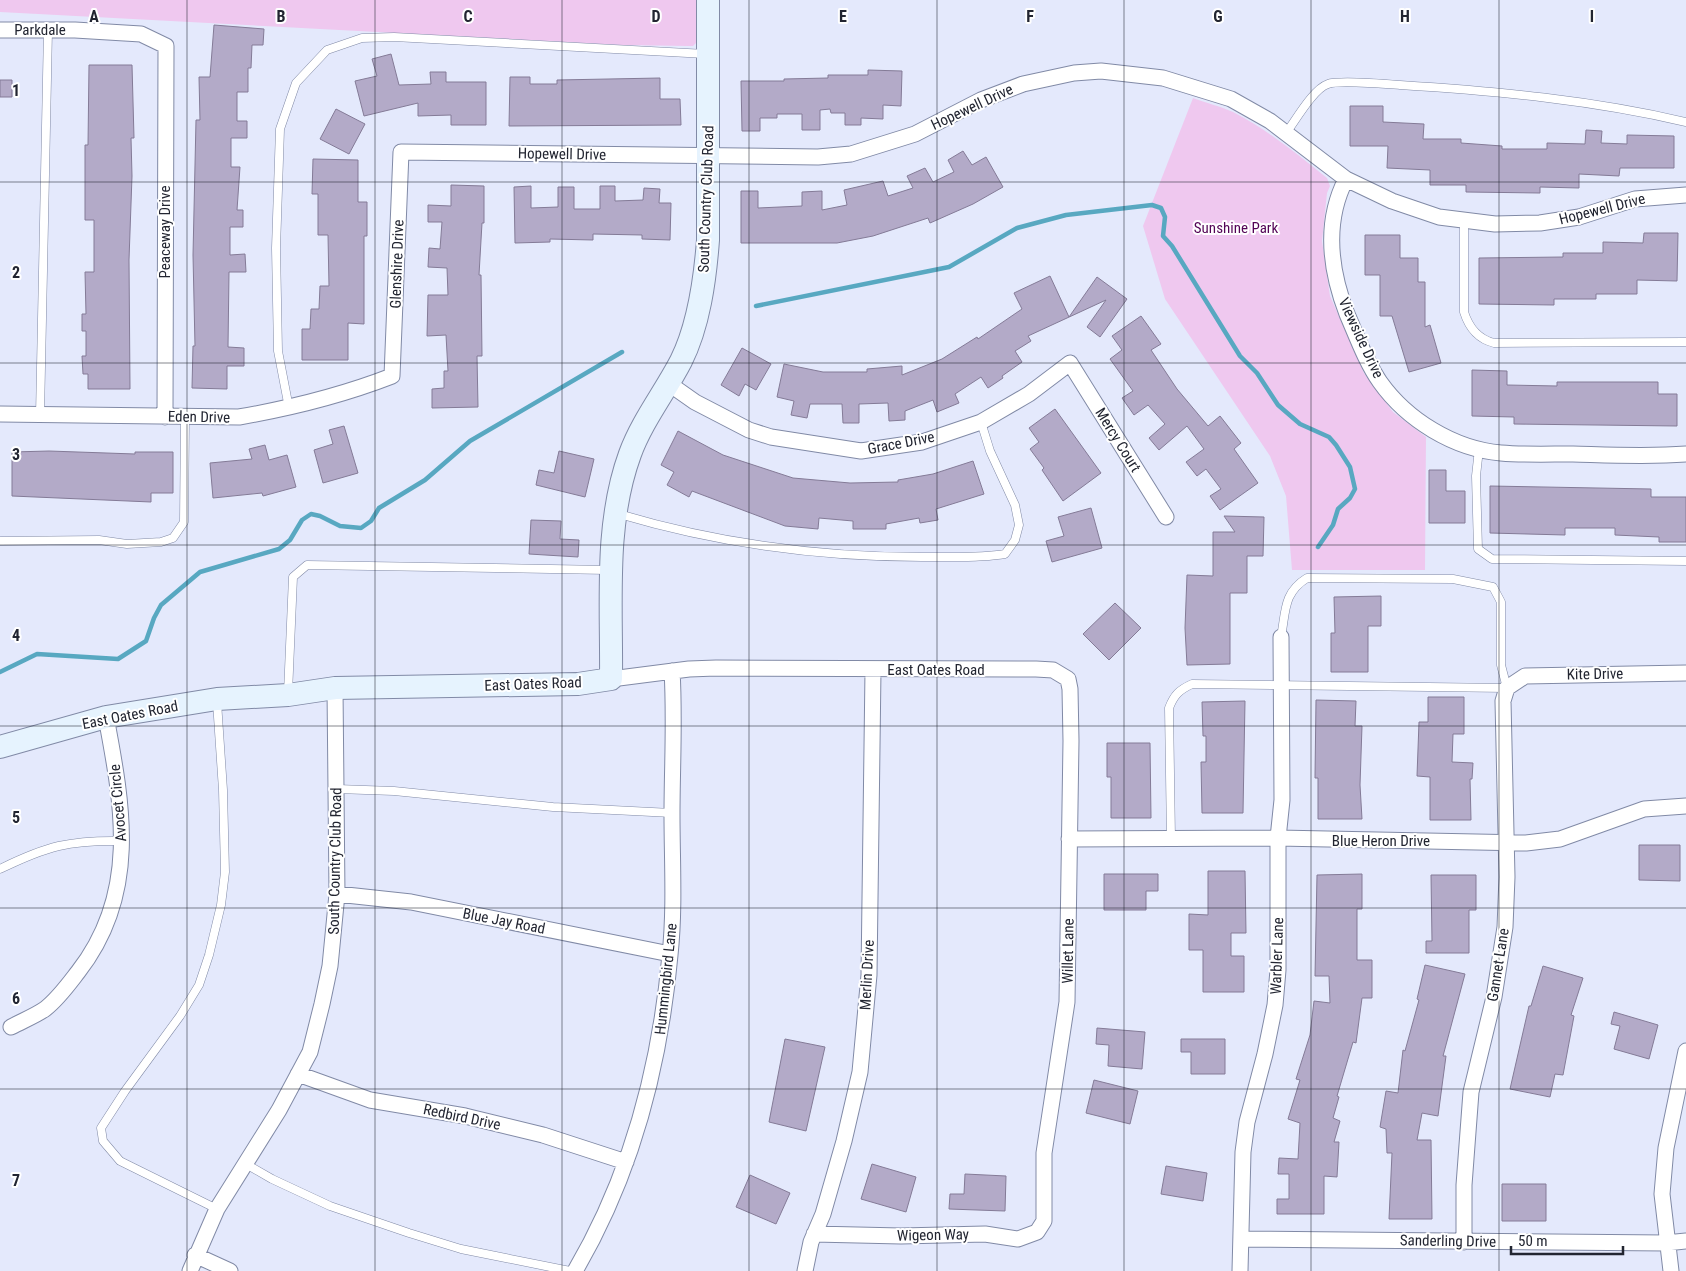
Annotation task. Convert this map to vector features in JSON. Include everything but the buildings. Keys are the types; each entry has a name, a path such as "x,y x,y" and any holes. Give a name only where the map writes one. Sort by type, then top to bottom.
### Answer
{"street":[{"name":"South Country Club Road","path":"611,679 612,526 619,488 630,452 682,359 692,328 706,268 708,0"},
{"name":"Parkdale","path":"0,30 141,34 166,46"},
{"name":"Peaceway Drive","path":"165,417 166,46"},
{"name":"Hopewell Drive","path":"401,152 818,157 851,154 915,134 982,100 1022,84 1074,73 1102,71 1163,78 1200,88 1251,109 1346,179 1399,204 1439,217 1495,224 1540,223 1579,216 1635,199 1686,195"},
{"name":"Glenshire Drive","path":"392,376 401,152"},
{"name":"Viewside Drive","path":"1346,179 1338,195 1332,228 1333,264 1343,303 1371,366 1393,398 1421,422 1460,443 1500,453 1686,454"},
{"name":"Grace Drive","path":"668,383 695,402 749,430 771,437 861,451 922,442 981,422 1029,394 1070,363"},
{"name":"Mercy Court","path":"1070,363 1166,517"},
{"name":"Eden Drive","path":"0,414 239,417 289,408 355,390 392,376"},
{"name":"Warbler Lane","path":"1240,1271 1243,1152 1247,1122 1265,1054 1276,996 1278,970 1278,838 1282,800 1281,637"},
{"name":"East Oates Road","path":"0,747 106,717 216,699 288,695 335,688 578,684 672,671 716,668 873,670 1036,669 1053,670 1068,679"},
{"name":"Merlin Drive","path":"805,1271 814,1234 823,1214 844,1140 860,1072 869,975 873,670"},
{"name":"Hummingbird Lane","path":"576,1271 615,1192 636,1134 654,1067 662,1026 670,954 675,715 672,671"},
{"name":"Kite Drive","path":"1508,688 1525,676 1686,674"},
{"name":"Willet Lane","path":"1044,1222 1044,1152 1066,1002 1071,712 1068,679"},
{"name":"South Country Club Road","path":"190,1271 195,1255 217,1209 246,1164 310,1052 322,1004 330,966 337,894 335,688"},
{"name":"Gannet Lane","path":"1464,1242 1464,1185 1471,1092 1494,997 1505,918 1506,842 1503,701 1508,688"},
{"name":"Avocet Circle","path":"12,1027 44,1010 60,995 84,964 102,935 113,904 121,869 122,841 120,788 106,717"},
{"name":"Blue Heron Drive","path":"1069,839 1278,838 1526,843 1560,839 1644,809 1686,806"},
{"name":"Blue Jay Road","path":"337,894 411,902 670,954"},
{"path":"1671,1271 1666,1243 1662,1194 1666,1148 1686,1051"},
{"name":"Redbird Drive","path":"298,1074 317,1083 370,1100 465,1116 534,1133 626,1162"},
{"name":"Wigeon Way","path":"814,1234 901,1236 986,1234 1018,1239 1037,1232 1044,1222"},
{"name":"Sanderling Drive","path":"1241,1239 1666,1243 1686,1241"},
{"path":"195,1255 230,1271"}],"lane":[{"path":"40,415 48,30"},
{"path":"289,408 278,351 276,248 280,129 296,84 327,50 362,38 394,37 708,54"},
{"path":"1286,133 1317,92 1328,84 1378,83 1482,90 1637,110 1686,122"},
{"path":"1464,221 1464,312 1468,325 1486,341 1494,343 1686,342"},
{"path":"0,541 99,540 127,544 161,542 173,538 184,522 185,417"},
{"path":"615,513 664,527 769,546 828,554 904,557 1005,554 1015,540 1019,525 1015,505 990,451 981,422"},
{"path":"1479,449 1476,476 1478,549 1487,557 1492,559 1686,561"},
{"path":"288,695 293,577 306,565 612,570"},
{"path":"1171,839 1169,708 1174,696 1180,689 1192,684 1508,688 1501,665 1501,602 1494,587 1484,583 1453,579 1307,578 1296,584 1289,594 1281,637"},
{"path":"216,699 224,790 225,872 221,905 208,955 199,985 180,1016 125,1090 101,1128 103,1142 120,1161 217,1209"},
{"path":"337,788 394,791 553,807 672,813"},
{"path":"0,869 38,851 68,842 122,841"},
{"path":"246,1164 272,1179 330,1206 409,1233 461,1249 570,1271"}],"green space":[{"path":"0,0 698,0 697,42 693,46 622,45 0,12"},
{"name":"Sunshine Park","path":"1193,98 1228,110 1246,119 1282,143 1327,178 1330,186 1327,193 1322,241 1330,296 1364,373 1393,412 1426,437 1425,570 1292,570 1286,496 1270,456 1165,299 1143,226"}],"waterway":[{"path":"756,306 949,267 1017,228 1066,215 1152,205 1161,208 1165,217 1163,236 1172,246 1240,356 1257,373 1278,405 1300,424 1329,437 1350,467 1355,489 1350,498 1338,509 1333,525 1318,547"},
{"path":"0,672 37,654 118,659 146,641 161,605 200,572 279,549 290,540 302,520 311,514 320,516 340,526 361,528 371,521 379,508 425,480 470,441 622,352"}]}
